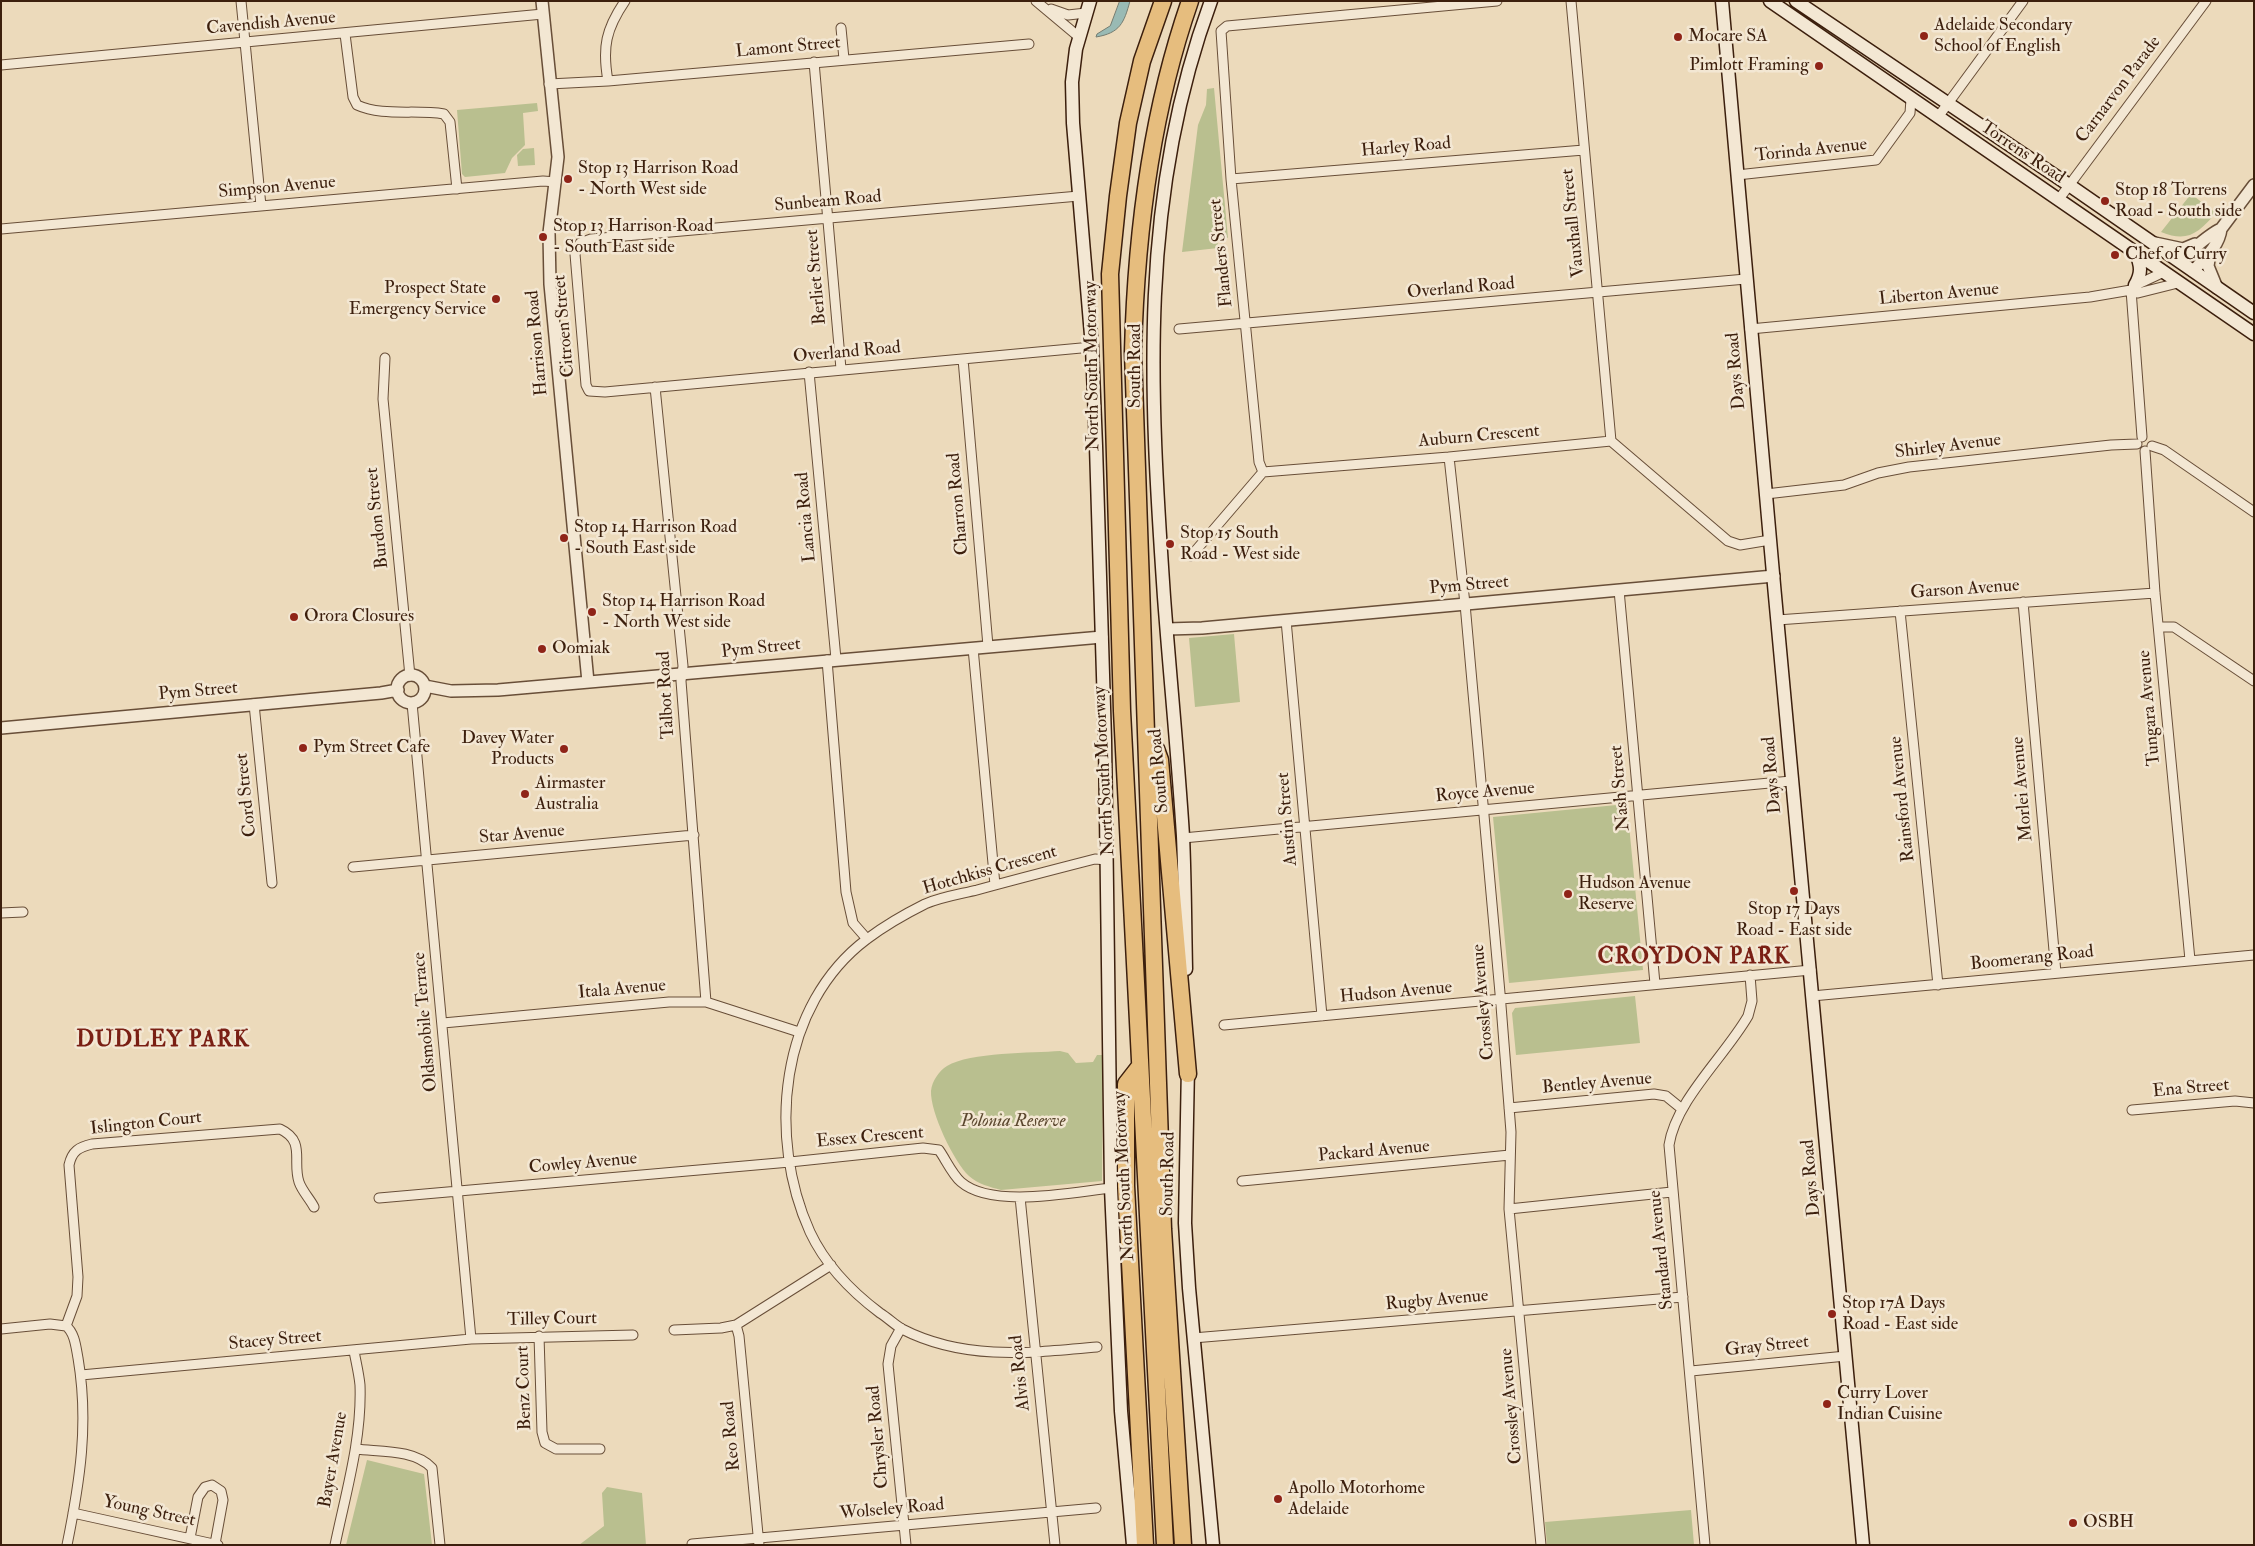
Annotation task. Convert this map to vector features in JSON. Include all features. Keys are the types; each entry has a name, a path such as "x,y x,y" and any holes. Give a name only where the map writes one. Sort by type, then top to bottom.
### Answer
{"highway":[{"name":"North South Motorway","path":"1163,1 1142,61 1128,123 1110,274 1122,711 1165,1545"},
{"name":"North South Motorway","path":"1183,1545 1163,1229 1147,718 1134,427 1135,288 1140,236 1159,113 1170,65 1190,1"},
{"path":"1147,718 1160,760 1188,1074"},
{"path":"1140,1066 1126,1084 1126,1186 1145,1545"}],"main road":[{"name":"South Road","path":"1211,1 1193,55 1174,130 1164,183 1156,258 1152,381 1156,474 1183,838 1188,1074 1185,1223 1193,1338 1213,1545"},
{"name":"Days Road","path":"1722,1 1791,781 1811,970 1863,1545"},
{"name":"Torrens Road","path":"1770,1 2254,334"},
{"name":"Torrens Road","path":"1796,1 2069,185 2254,313"},
{"path":"1088,7 1079,37 1072,82 1079,196 1092,347 1102,637 1111,1188 1121,1411 1133,1545"},
{"path":"2133,288 2141,275 2141,266 2136,253"},
{"path":"2164,272 2179,261"},
{"path":"2178,282 2193,271"}],"street":[{"path":"241,1 261,206"},
{"name":"Harrison Road","path":"542,1 549,84 558,157 549,233 550,284 588,682"},
{"path":"608,81 605,62 606,38 614,17 625,1"},
{"path":"1456,3 1497,1"},
{"name":"Vauxhall Street","path":"1571,1 1611,441"},
{"path":"1938,117 2023,1"},
{"name":"Carnarvon Parade","path":"2059,199 2206,1"},
{"name":"Flanders Street","path":"1263,472 1259,462 1231,179 1221,35 1223,29 1227,26 1456,3"},
{"path":"1040,4 1068,15 1088,7"},
{"path":"1040,4 1079,37"},
{"name":"Cavendish Avenue","path":"1,66 543,14"},
{"path":"842,28 844,59"},
{"path":"345,34 353,97 357,104 370,111 444,114 450,122 457,190"},
{"name":"Lamont Street","path":"549,84 608,81 1029,44"},
{"name":"Berliet Street","path":"814,62 840,369"},
{"name":"Torinda Avenue","path":"1737,175 1876,160 1910,113 1911,99"},
{"name":"Harley Road","path":"1231,179 1584,150"},
{"name":"Simpson Avenue","path":"1,229 543,181 556,182"},
{"path":"2179,261 2204,242 2213,232 2221,228 2254,185"},
{"name":"Sunbeam Road","path":"580,243 591,239 1079,196"},
{"path":"2193,271 2220,237 2221,228"},
{"path":"2150,242 2183,249 2204,242"},
{"name":"Citroen Street","path":"580,243 575,254 586,385 590,391 605,392"},
{"path":"2210,252 2208,266 2217,288"},
{"name":"Liberton Avenue","path":"1750,329 2090,297 2133,288 2164,272"},
{"name":"Overland Road","path":"1179,329 1746,279"},
{"name":"Liberton Avenue","path":"2133,288 2138,292 2178,282"},
{"path":"2133,288 2139,449 2164,450 2254,512"},
{"name":"Overland Road","path":"605,392 1092,347"},
{"name":"Burdon Street","path":"385,358 383,399 410,676"},
{"name":"Charron Road","path":"963,359 988,646"},
{"name":"Lancia Road","path":"809,372 831,660 846,892 853,923 867,940"},
{"name":"Talbot Road","path":"655,387 683,666 682,674 706,1002"},
{"path":"2140,441 2149,438 2148,449"},
{"path":"1611,441 1728,541 1740,545 1770,540"},
{"name":"Auburn Crescent","path":"1263,472 1449,457 1611,441"},
{"name":"Shirley Avenue","path":"1766,494 1844,485 1878,473 1908,467 2140,441"},
{"name":"Tungara Avenue","path":"2148,449 2155,593 2190,960"},
{"name":"Crossley Avenue","path":"1449,457 1465,604 1500,1000 1509,1108 1509,1209 1541,1545"},
{"path":"1191,556 1263,472"},
{"name":"Pym Street","path":"1167,629 1774,576"},
{"name":"Nash Street","path":"1618,590 1655,984"},
{"name":"Garson Avenue","path":"1777,620 2155,593"},
{"name":"Morlei Avenue","path":"2022,602 2056,973"},
{"name":"Rainsford Avenue","path":"1900,611 1938,985"},
{"name":"Austin Street","path":"1286,620 1322,1016"},
{"path":"2159,627 2174,627 2254,681"},
{"name":"Pym Street","path":"425,686 451,691 466,691 1102,637"},
{"path":"973,648 994,885"},
{"path":"410,676 418,678 425,686 423,696 412,703 402,699 398,690 402,680 410,676"},
{"name":"Pym Street","path":"1,728 398,690"},
{"name":"Oldsmobile Terrace","path":"412,703 471,1338"},
{"name":"Cord Street","path":"254,704 272,883"},
{"name":"Royce Avenue","path":"1183,838 1791,781"},
{"name":"Star Avenue","path":"353,867 694,835"},
{"name":"Hotchkiss Crescent","path":"1097,1347 1004,1354 958,1348 901,1328 859,1298 830,1265 811,1234 803,1215 790,1162 786,1110 791,1065 799,1032 814,1002 838,966 867,940 926,904 1095,859 1107,860"},
{"path":"1,913 23,912"},
{"name":"Boomerang Road","path":"1812,996 2254,955"},
{"name":"Hudson Avenue","path":"1224,1025 1811,970"},
{"name":"Standard Avenue","path":"1705,1545 1669,1145 1671,1130 1682,1109 1748,1016 1752,1001 1750,975"},
{"name":"Itala Avenue","path":"443,1023 669,1002 706,1002 799,1032"},
{"name":"Bentley Avenue","path":"1509,1108 1654,1094 1666,1096 1682,1109"},
{"name":"Ena Street","path":"2132,1110 2235,1101 2254,1102"},
{"name":"Islington Court","path":"66,1326 78,1291 69,1165 71,1155 77,1149 92,1144 280,1129 291,1134 296,1143 299,1182 314,1207"},
{"name":"Essex Crescent","path":"790,1162 933,1148 939,1150 961,1182 975,1190 998,1198 1111,1188"},
{"name":"Packard Avenue","path":"1242,1181 1510,1155"},
{"name":"Cowley Avenue","path":"379,1198 790,1162"},
{"path":"1509,1209 1672,1192"},
{"name":"Alvis Road","path":"1020,1197 1054,1545"},
{"path":"674,1330 722,1328 736,1325 830,1265"},
{"name":"Rugby Avenue","path":"1193,1338 1683,1297"},
{"path":"1,1329 50,1324 66,1326 70,1330 75,1343 81,1375 84,1429 67,1545"},
{"name":"Reo Road","path":"736,1325 739,1336 758,1542"},
{"name":"Chrysler Road","path":"901,1328 892,1346 888,1364 906,1545"},
{"name":"Tilley Court","path":"471,1338 633,1335"},
{"name":"Benz Court","path":"540,1336 542,1432 545,1443 556,1450 600,1449"},
{"name":"Stacey Street","path":"81,1375 354,1351 471,1338"},
{"name":"Bayer Avenue","path":"335,1545 356,1449 360,1414 360,1383 354,1351"},
{"name":"Gray Street","path":"1690,1371 1846,1356"},
{"path":"356,1449 413,1456 425,1460 432,1468 440,1545"},
{"path":"190,1538 198,1497 206,1487 212,1485 222,1492 216,1544"},
{"name":"Wolseley Road","path":"692,1544 758,1542 904,1525 1096,1508"},
{"name":"Young Street","path":"73,1513 216,1544"}],"green space":[{"path":"1214,88 1228,238 1217,232 1218,248 1182,252 1198,125 1206,105 1207,89"},
{"path":"537,103 538,111 523,113 525,145 512,158 505,173 465,177 462,174 457,110"},
{"path":"534,148 535,165 518,166 517,155 523,149"},
{"path":"2191,194 2216,213 2204,226 2192,234 2178,236 2161,232"},
{"path":"1234,634 1240,702 1195,707 1189,638"},
{"name":"Hudson Avenue Reserve","path":"1627,804 1643,970 1509,983 1493,817"},
{"path":"1635,996 1640,1043 1516,1055 1512,1013 1515,1008"},
{"name":"Polonia Reserve","path":"1060,1051 1068,1053 1076,1063 1093,1062 1097,1055 1103,1055 1102,1181 1001,1190 984,1185 973,1179 963,1169 950,1148 934,1111 931,1091 936,1077 947,1066 970,1058 1002,1054"},
{"path":"367,1460 424,1474 432,1545 346,1545"},
{"path":"607,1487 642,1493 646,1545 579,1545 604,1526 602,1493"},
{"path":"1691,1510 1694,1545 1547,1545 1545,1522"}],"water":[{"path":"1120,1 1130,1 1120,26 1111,33 1096,37 1097,34 1110,26"}],"place":[{"name":"Adelaide Secondary School of English","path":"1924,36"},
{"name":"Mocare SA","path":"1678,37"},
{"name":"Pimlott Framing","path":"1819,66"},
{"name":"Stop 13 Harrison Road - North West side","path":"568,179"},
{"name":"Stop 18 Torrens Road - South side","path":"2105,201"},
{"name":"Stop 13 Harrison Road - South East side","path":"543,237"},
{"name":"Chef of Curry","path":"2115,255"},
{"name":"Prospect State Emergency Service","path":"496,299"},
{"name":"Stop 14 Harrison Road - South East side","path":"564,538"},
{"name":"Stop 15 South Road - West side","path":"1170,544"},
{"name":"Stop 14 Harrison Road - North West side","path":"592,612"},
{"name":"Orora Closures","path":"294,617"},
{"name":"Oomiak","path":"542,649"},
{"name":"Pym Street Cafe","path":"303,748"},
{"name":"Davey Water Products","path":"564,749"},
{"name":"Airmaster Australia","path":"525,794"},
{"name":"Stop 17 Days Road - East side","path":"1794,891"},
{"name":"Hudson Avenue Reserve","path":"1568,894"},
{"name":"Stop 17A Days Road - East side","path":"1832,1314"},
{"name":"Curry Lover Indian Cuisine","path":"1827,1404"},
{"name":"Apollo Motorhome Adelaide","path":"1278,1499"},
{"name":"OSBH","path":"2073,1523"}],"district":[{"name":"CROYDON PARK","path":"1694,958"},
{"name":"DUDLEY PARK","path":"163,1041"}]}
